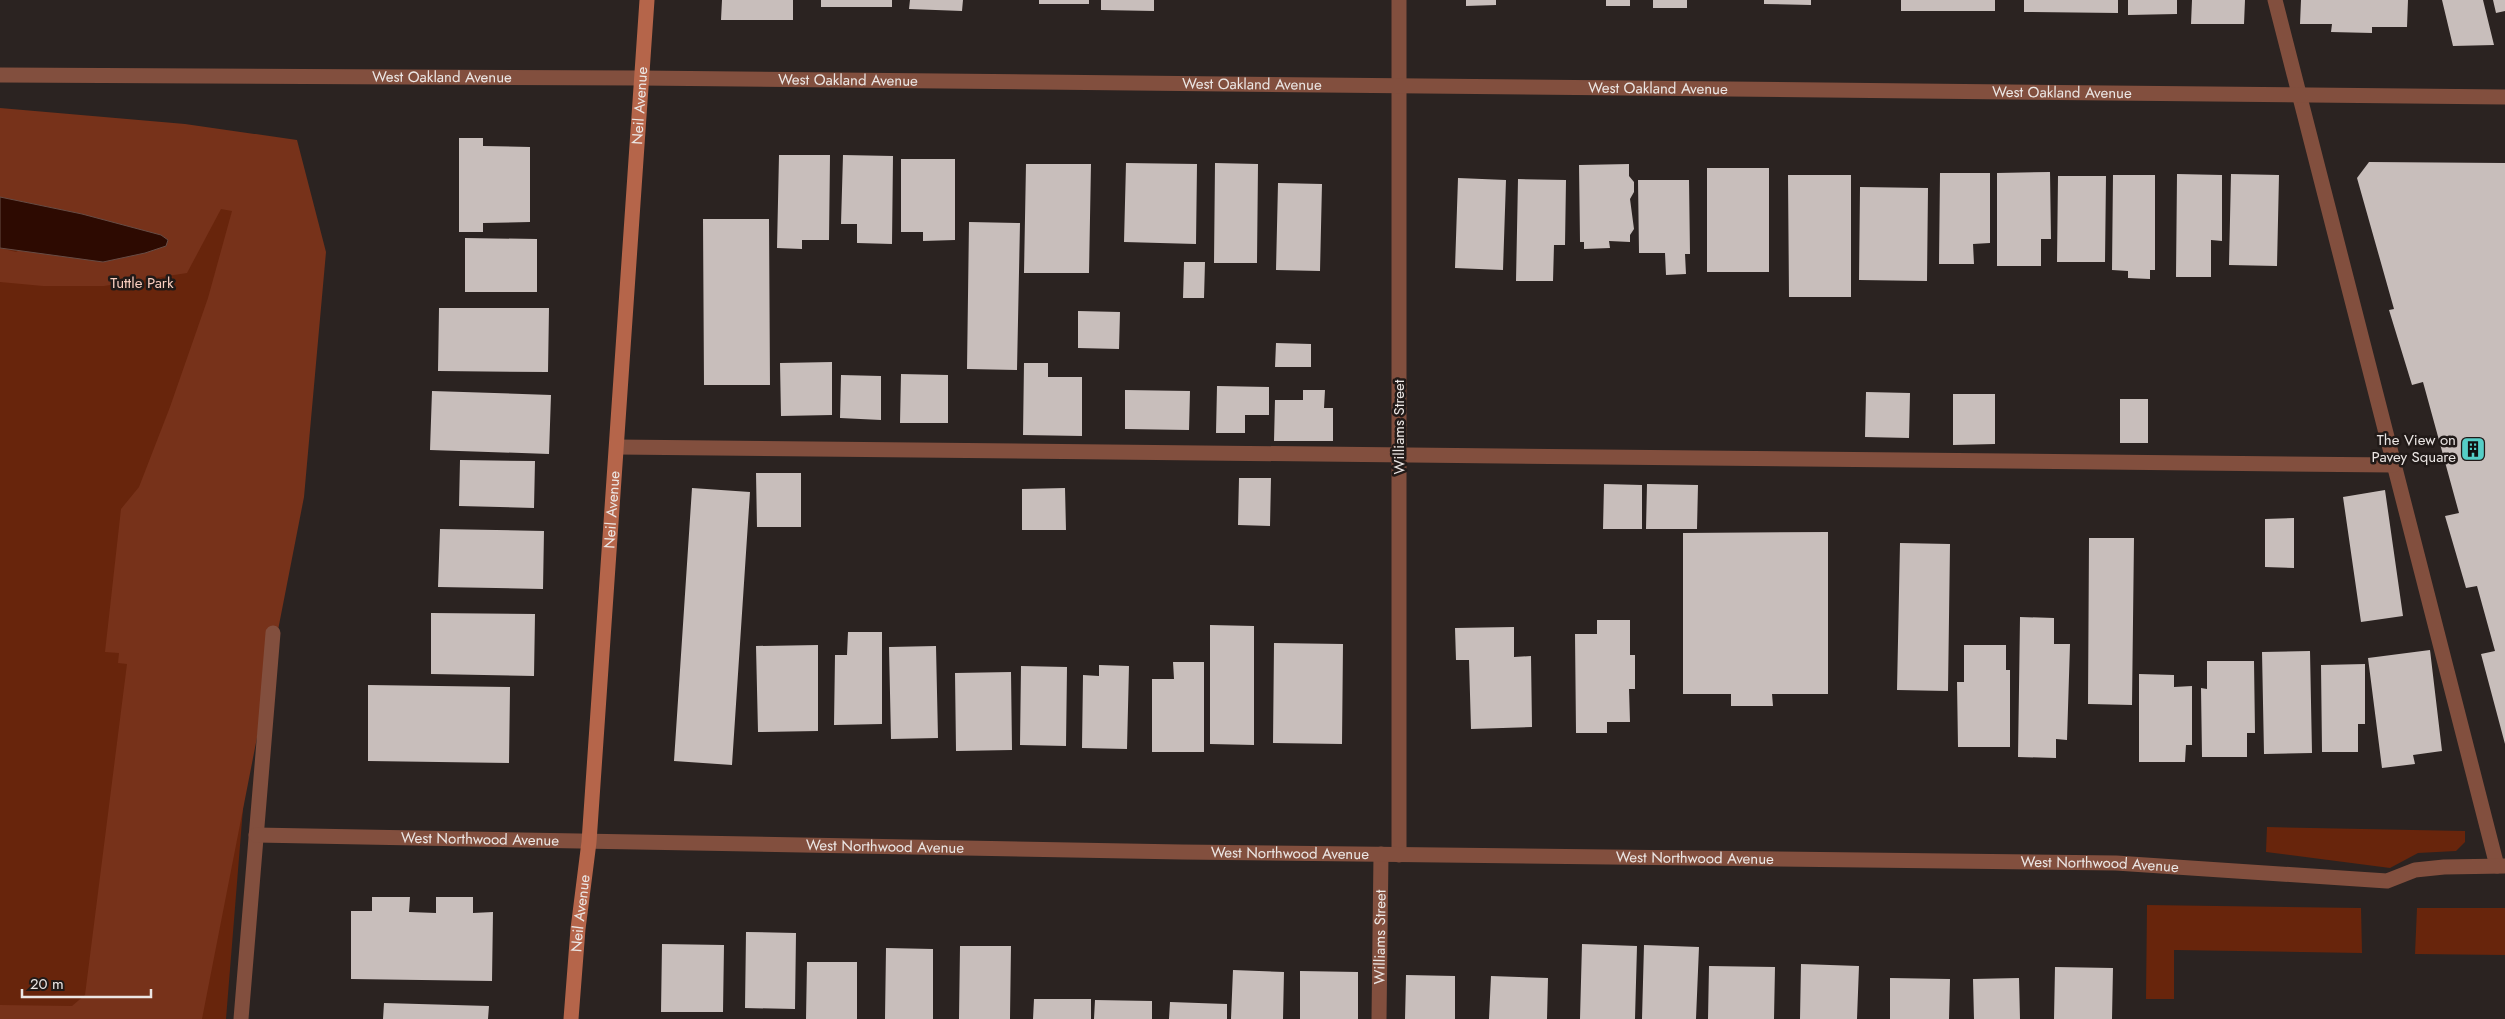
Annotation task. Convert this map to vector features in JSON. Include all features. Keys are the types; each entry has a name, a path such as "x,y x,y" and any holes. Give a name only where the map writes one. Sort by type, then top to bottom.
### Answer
{"street":[{"name":"Neil Avenue","path":"571,1019 578,930 589,842 640,78 647,0"},
{"name":"Williams Street","path":"1399,0 1400,855"},
{"path":"2275,0 2394,464 2501,866"},
{"name":"West Oakland Avenue","path":"0,75 640,78 2505,98"},
{"path":"616,447 2394,464"},
{"path":"241,1019 273,633"},
{"name":"West Northwood Avenue","path":"256,835 1400,855 2116,863 2387,880 2415,870 2501,866"},
{"name":"Williams Street","path":"1379,1019 1381,854"}],"green space":[{"name":"Tuttle Park","path":"0,139 297,140 226,1019 0,1019"},
{"path":"2267,827 2465,831 2465,842 2456,851 2418,853 2390,868 2266,852"},
{"path":"2147,905 2361,908 2362,953 2174,950 2174,999 2146,999"},
{"path":"2417,908 2505,908 2505,955 2415,954"}],"shaded area":[{"path":"0,108 185,124 297,140 326,252 304,497 202,1019 0,1019 0,1005 72,1006 85,995 127,664 118,663 119,653 105,652 121,509 139,487 170,407 208,298 232,211 221,209 187,273 104,286 43,286 0,282 0,248 16,252 82,214 0,197"},
{"path":"0,197 82,214 161,235 168,240 166,246 145,253 103,262 0,248"}],"building":[{"path":"722,0 793,0 793,20 721,20"},
{"path":"821,0 892,0 892,7 821,7"},
{"path":"910,0 963,0 962,11 909,9"},
{"path":"1039,0 1089,0 1089,4 1039,4"},
{"path":"1101,0 1154,0 1154,11 1101,10"},
{"path":"1466,0 1496,0 1496,5 1466,6"},
{"path":"1606,0 1630,0 1630,6 1606,6"},
{"path":"1653,0 1687,0 1687,8 1653,8"},
{"path":"1764,0 1811,0 1811,5 1764,4"},
{"path":"1901,0 1995,0 1995,11 1901,11"},
{"path":"2024,0 2118,0 2118,13 2024,12"},
{"path":"2128,0 2177,0 2177,14 2128,15"},
{"path":"2192,0 2245,0 2244,24 2191,24"},
{"path":"2301,0 2408,0 2407,27 2372,27 2372,33 2331,32 2332,24 2300,24"},
{"path":"2442,0 2483,0 2494,45 2453,46"},
{"path":"2493,0 2505,0 2505,11 2496,13"},
{"path":"459,138 483,138 483,146 530,147 530,222 483,223 483,232 459,232"},
{"path":"779,155 830,155 829,240 802,240 802,249 777,248"},
{"path":"843,155 893,156 892,244 857,243 857,224 841,224"},
{"path":"901,159 955,159 955,240 923,241 923,232 901,232"},
{"name":"The View on Pavey Square","path":"2369,162 2505,163 2505,744 2481,654 2495,651 2477,586 2466,588 2445,516 2459,513 2423,382 2412,385 2389,310 2394,309 2357,178"},
{"path":"1126,163 1197,164 1196,244 1124,242"},
{"path":"1215,163 1258,164 1257,263 1214,263"},
{"path":"1026,164 1091,164 1089,273 1024,273"},
{"path":"1629,164 1629,176 1634,182 1634,192 1630,199 1634,229 1630,235 1630,242 1609,241 1610,248 1584,249 1584,242 1580,242 1579,165"},
{"path":"1707,168 1769,168 1769,272 1707,272"},
{"path":"2050,172 2051,239 2041,239 2041,266 1997,266 1997,173"},
{"path":"1940,173 1990,173 1990,243 1973,244 1974,264 1939,264"},
{"path":"2177,174 2222,175 2222,241 2211,240 2211,277 2176,277"},
{"path":"2231,174 2279,175 2277,266 2229,265"},
{"path":"1788,175 1851,175 1851,297 1789,297"},
{"path":"2113,175 2155,175 2155,270 2150,270 2150,279 2128,278 2128,271 2112,270"},
{"path":"2058,176 2106,176 2105,262 2057,262"},
{"path":"1458,178 1506,180 1503,270 1455,268"},
{"path":"1518,179 1566,180 1565,245 1554,245 1553,281 1516,281"},
{"path":"1638,180 1689,180 1690,254 1685,254 1686,274 1666,275 1665,253 1639,253"},
{"path":"1278,183 1322,184 1320,271 1276,270"},
{"path":"1860,187 1928,188 1927,281 1859,280"},
{"path":"703,219 769,219 770,385 704,385"},
{"path":"969,222 1020,223 1017,370 967,369"},
{"path":"465,238 537,239 537,292 465,292"},
{"path":"1184,262 1205,262 1204,298 1183,298"},
{"path":"439,308 549,308 548,372 438,371"},
{"path":"1078,311 1120,312 1119,349 1078,348"},
{"path":"1276,343 1311,344 1311,367 1275,367"},
{"path":"832,362 832,415 781,416 780,363"},
{"path":"1024,363 1048,363 1048,377 1082,377 1082,436 1023,435"},
{"path":"901,374 948,375 948,423 900,423"},
{"path":"841,375 881,376 881,420 840,418"},
{"path":"1217,386 1269,387 1269,415 1245,415 1245,433 1216,433"},
{"path":"1125,390 1190,391 1189,430 1125,429"},
{"path":"1303,390 1325,390 1324,408 1333,408 1333,441 1274,441 1275,400 1303,400"},
{"path":"432,391 551,395 549,454 430,450"},
{"path":"1866,392 1910,393 1909,438 1865,437"},
{"path":"1953,394 1995,394 1995,444 1953,445"},
{"path":"2120,399 2148,399 2148,443 2120,443"},
{"path":"460,460 535,461 534,508 459,506"},
{"path":"756,473 801,473 801,527 757,527"},
{"path":"1239,478 1271,478 1270,526 1238,525"},
{"path":"1604,484 1642,485 1642,529 1603,529"},
{"path":"1647,484 1698,485 1697,529 1646,529"},
{"path":"692,488 750,492 732,765 674,761"},
{"path":"1065,488 1066,530 1022,530 1022,489"},
{"path":"2385,490 2403,616 2361,622 2343,497"},
{"path":"2294,518 2294,568 2265,567 2265,519"},
{"path":"440,529 544,531 543,589 438,587"},
{"path":"1828,532 1828,694 1772,694 1773,706 1731,706 1731,694 1683,694 1683,533"},
{"path":"2089,538 2134,538 2132,705 2088,704"},
{"path":"1900,543 1950,544 1948,691 1897,690"},
{"path":"431,613 535,614 534,676 431,674"},
{"path":"2020,617 2054,618 2054,644 2070,644 2067,740 2056,739 2056,758 2018,757"},
{"path":"1597,620 1630,620 1630,655 1635,655 1635,689 1629,689 1630,722 1607,722 1607,733 1576,733 1575,634 1597,634"},
{"path":"1210,625 1254,626 1254,745 1210,744"},
{"path":"1514,627 1514,657 1531,656 1532,727 1471,729 1469,660 1456,660 1455,628"},
{"path":"848,632 882,632 882,724 834,725 835,655 847,655"},
{"path":"1274,643 1343,644 1342,744 1273,743"},
{"path":"818,645 818,731 758,732 756,646"},
{"path":"1964,645 2006,645 2006,670 2010,670 2010,747 1958,747 1957,682 1964,682"},
{"path":"936,646 938,738 891,739 889,647"},
{"path":"2430,650 2442,751 2413,755 2415,764 2382,768 2368,658"},
{"path":"2310,651 2312,753 2264,754 2262,652"},
{"path":"2207,661 2254,661 2255,733 2247,733 2247,757 2202,757 2201,688 2207,689"},
{"path":"1173,662 1204,662 1204,752 1152,752 1152,679 1174,679"},
{"path":"2365,664 2365,724 2358,724 2358,752 2322,752 2321,665"},
{"path":"1099,665 1129,666 1127,749 1082,748 1083,675 1099,676"},
{"path":"1021,666 1067,667 1066,746 1020,745"},
{"path":"1011,672 1012,750 956,751 955,673"},
{"path":"2139,674 2174,675 2174,687 2192,686 2192,745 2186,745 2185,762 2139,762"},
{"path":"368,685 510,687 509,763 368,761"},
{"path":"372,897 410,897 409,912 436,913 436,897 473,897 473,913 493,912 492,981 351,979 351,911 372,911"},
{"path":"746,932 796,933 795,1009 745,1008"},
{"path":"662,944 724,945 723,1012 661,1012"},
{"path":"1582,944 1637,946 1635,1019 1580,1019"},
{"path":"1644,945 1699,947 1696,1019 1642,1019"},
{"path":"960,946 1011,946 1010,1019 959,1019"},
{"path":"886,948 933,949 933,1019 885,1019"},
{"path":"807,962 857,962 857,1019 806,1019"},
{"path":"1801,964 1859,966 1857,1019 1800,1019"},
{"path":"1709,966 1775,967 1774,1019 1708,1019"},
{"path":"2055,967 2113,968 2112,1019 2054,1019"},
{"path":"1233,970 1284,972 1283,1019 1231,1019"},
{"path":"1300,971 1358,972 1358,1019 1300,1019"},
{"path":"1406,975 1455,976 1455,1019 1405,1019"},
{"path":"1491,976 1548,978 1547,1019 1489,1019"},
{"path":"1890,978 1950,979 1949,1019 1890,1019"},
{"path":"2019,978 2020,1019 1974,1019 1973,979"},
{"path":"1034,999 1091,999 1091,1019 1033,1019"},
{"path":"1095,1000 1152,1001 1152,1019 1094,1019"},
{"path":"1170,1002 1227,1004 1227,1019 1169,1019"},
{"path":"384,1003 489,1006 488,1019 383,1019"}],"place":[{"name":"The View on Pavey Square","path":"2473,449"}]}
